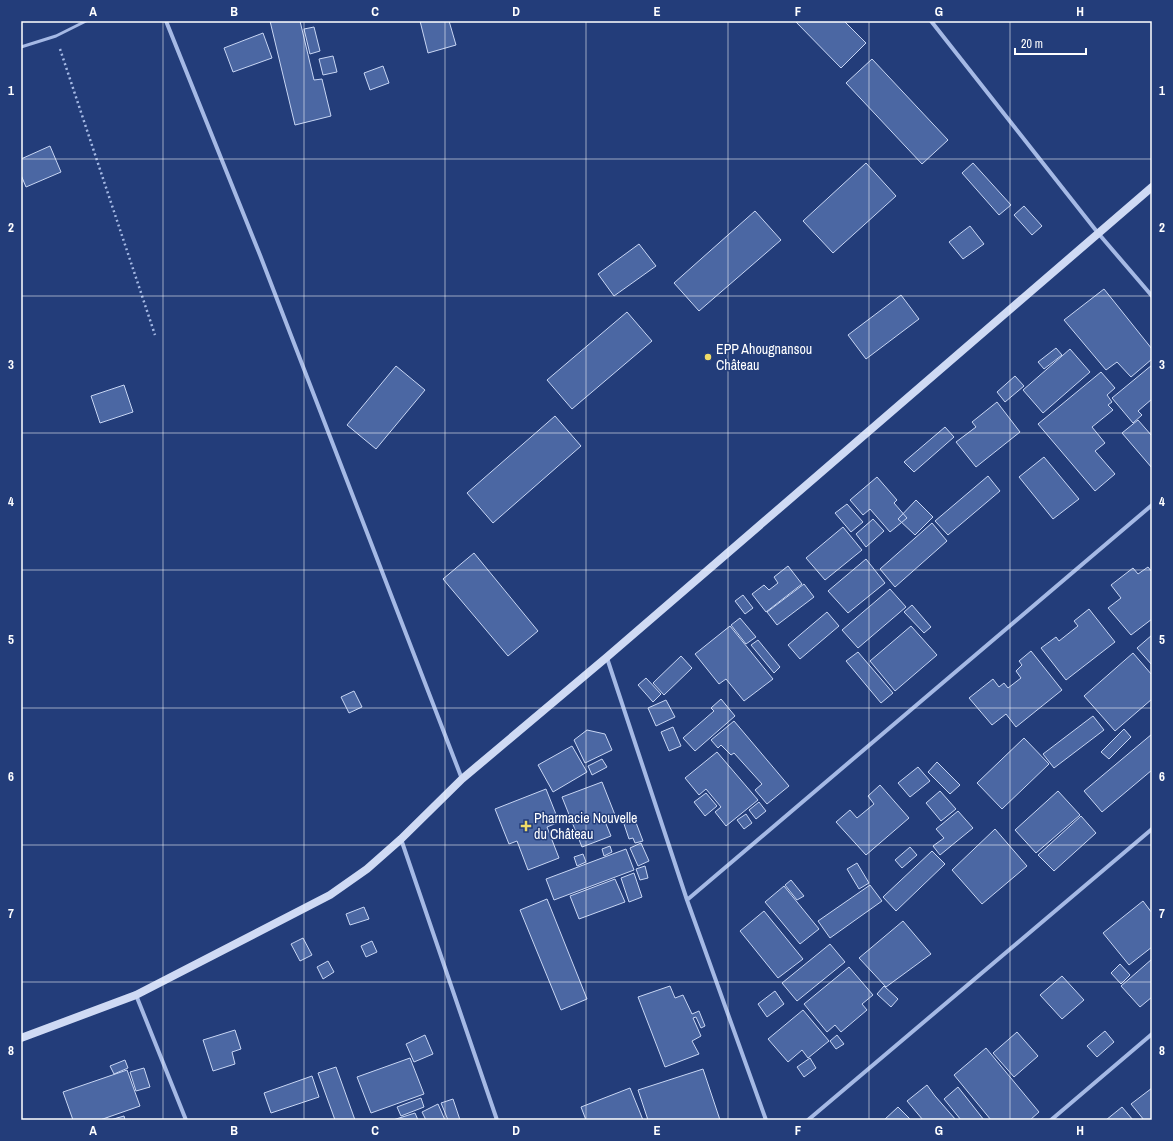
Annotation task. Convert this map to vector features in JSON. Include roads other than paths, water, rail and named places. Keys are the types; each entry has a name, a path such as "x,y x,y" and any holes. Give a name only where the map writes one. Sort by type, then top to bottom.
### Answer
{"street":[{"path":"166,21 260,255 462,778"},
{"path":"931,21 1098,233 1152,296"},
{"path":"21,1038 136,995 330,895 367,869 401,839 462,778 607,657 1152,187"},
{"path":"687,900 1152,506"},
{"path":"607,657 687,900 766,1120"},
{"path":"808,1120 1152,829"},
{"path":"401,839 497,1120"},
{"path":"136,995 186,1120"},
{"path":"1051,1120 1152,1034"}],"lane":[{"path":"21,47 56,36 86,21"}],"place":[{"name":"EPP Ahougnansou Château","path":"708,357"},
{"name":"Pharmacie Nouvelle du Château","path":"526,826"}]}
